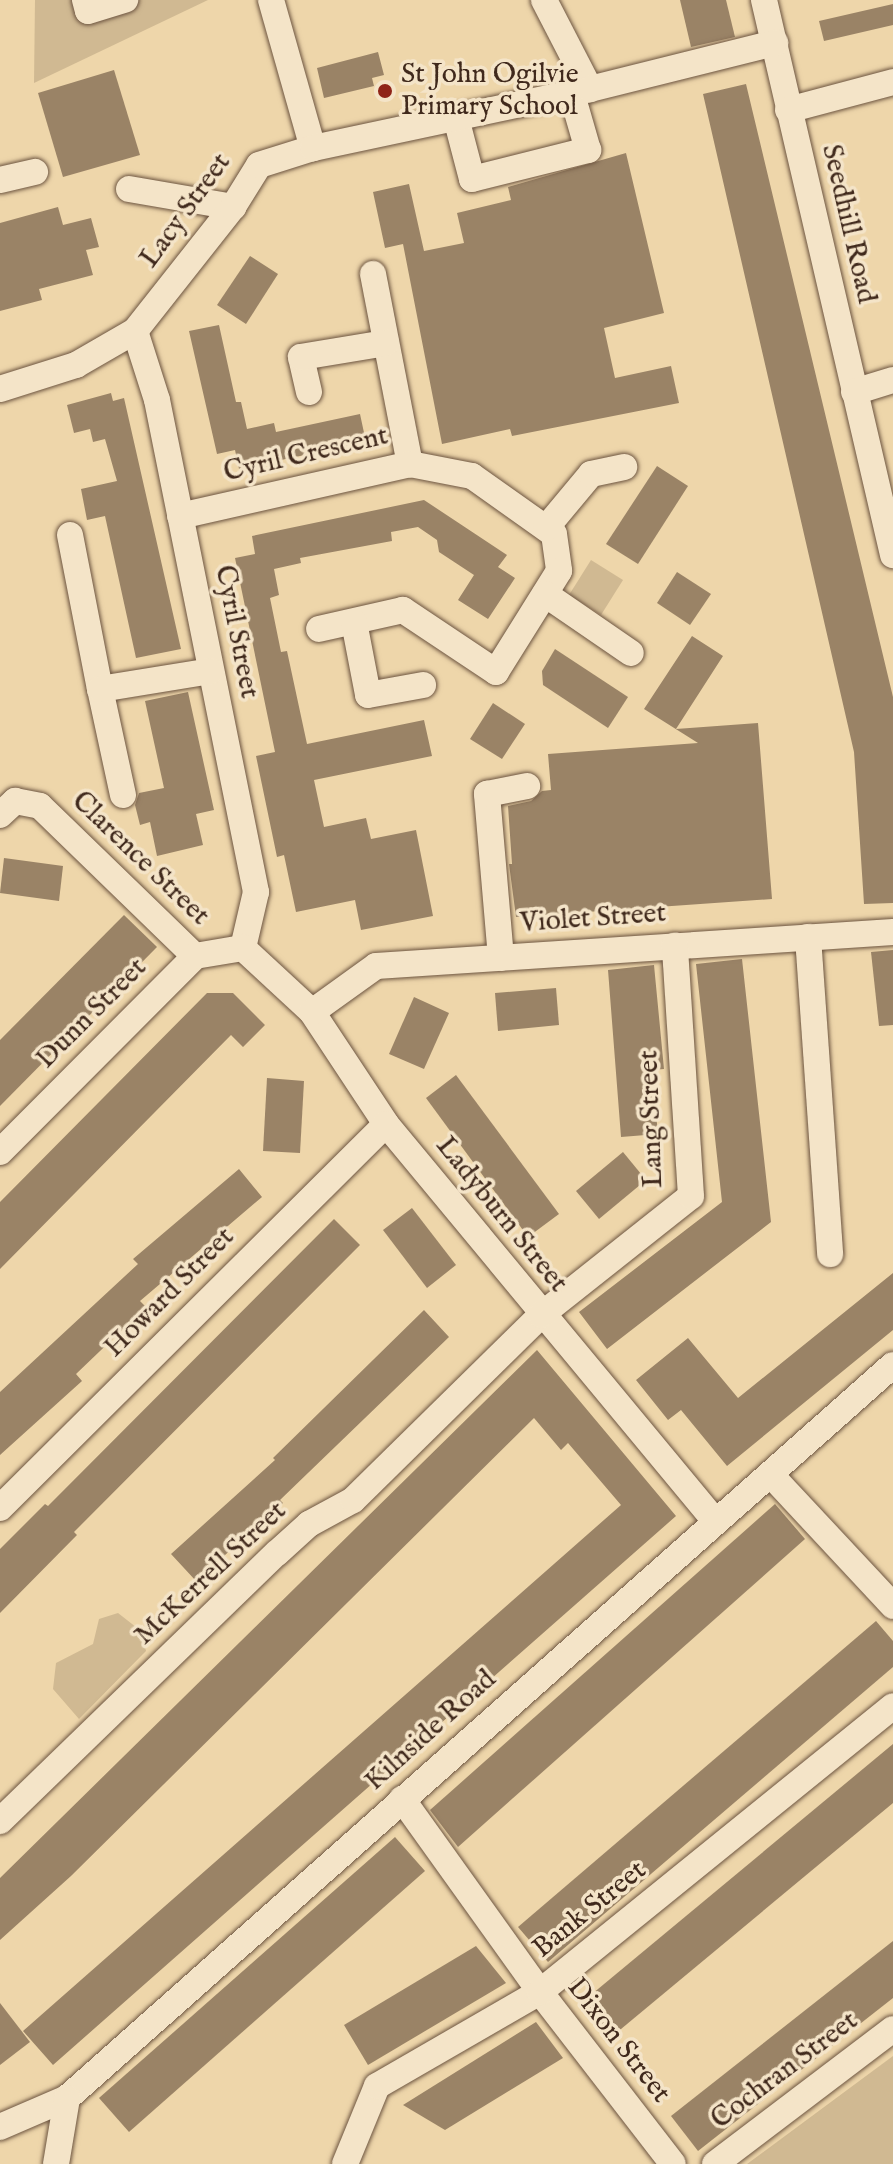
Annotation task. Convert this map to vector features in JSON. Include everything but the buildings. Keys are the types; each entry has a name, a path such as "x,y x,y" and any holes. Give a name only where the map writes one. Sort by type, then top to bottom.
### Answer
{"street":[{"path":"85,0 88,11 125,0"},
{"path":"271,0 313,148"},
{"path":"456,118 472,179 588,150 580,90 544,0"},
{"name":"Seedhill Road","path":"764,0 893,555"},
{"name":"Lacy Street","path":"0,389 76,365 135,331 233,207 259,165 313,148 580,90 775,43"},
{"path":"788,110 893,82"},
{"path":"0,180 35,172"},
{"path":"129,189 233,207"},
{"path":"373,274 410,464"},
{"name":"Cyril Street","path":"135,331 157,400 256,892 243,948"},
{"path":"309,392 301,357 386,343"},
{"path":"854,392 893,380"},
{"name":"Cyril Crescent","path":"180,516 410,464 472,476 546,528"},
{"path":"319,629 403,610 496,672 559,571 554,534 546,528 591,474 624,467"},
{"path":"70,535 123,795"},
{"path":"545,594 631,653"},
{"path":"354,622 368,695 423,685"},
{"path":"100,689 211,671"},
{"path":"501,958 487,794 527,786"},
{"name":"Clarence Street","path":"0,815 15,801 40,806 195,956"},
{"name":"Violet Street","path":"312,1012 376,966 893,932"},
{"path":"808,937 830,1254"},
{"name":"Lang Street","path":"541,1315 691,1196 675,946"},
{"path":"195,956 243,948"},
{"name":"Ladyburn Street","path":"243,948 312,1012 386,1124 541,1315 715,1521"},
{"name":"Dunn Street","path":"0,1152 195,956"},
{"name":"Howard Street","path":"0,1508 386,1124"},
{"name":"McKerrell Street","path":"0,1821 277,1553 309,1524 353,1500 541,1315"},
{"name":"Kilnside Road","path":"0,2127 67,2098 893,1365"},
{"path":"771,1475 893,1606"},
{"name":"Bank Street","path":"345,2164 377,2086 540,1992 893,1706"},
{"name":"Dixon Street","path":"402,1799 540,1992 673,2164"},
{"name":"Cochran Street","path":"715,2164 893,2029"},
{"path":"56,2164 67,2098"}],"shaded area":[{"path":"35,0 208,0 34,83"},
{"path":"591,560 623,580 601,615 569,595"},
{"path":"118,1613 141,1631 146,1651 79,1719 53,1689 56,1663 93,1644 99,1619"},
{"path":"893,2056 893,2164 747,2164"}],"place":[{"name":"St John Ogilvie Primary School","path":"385,91"}]}
